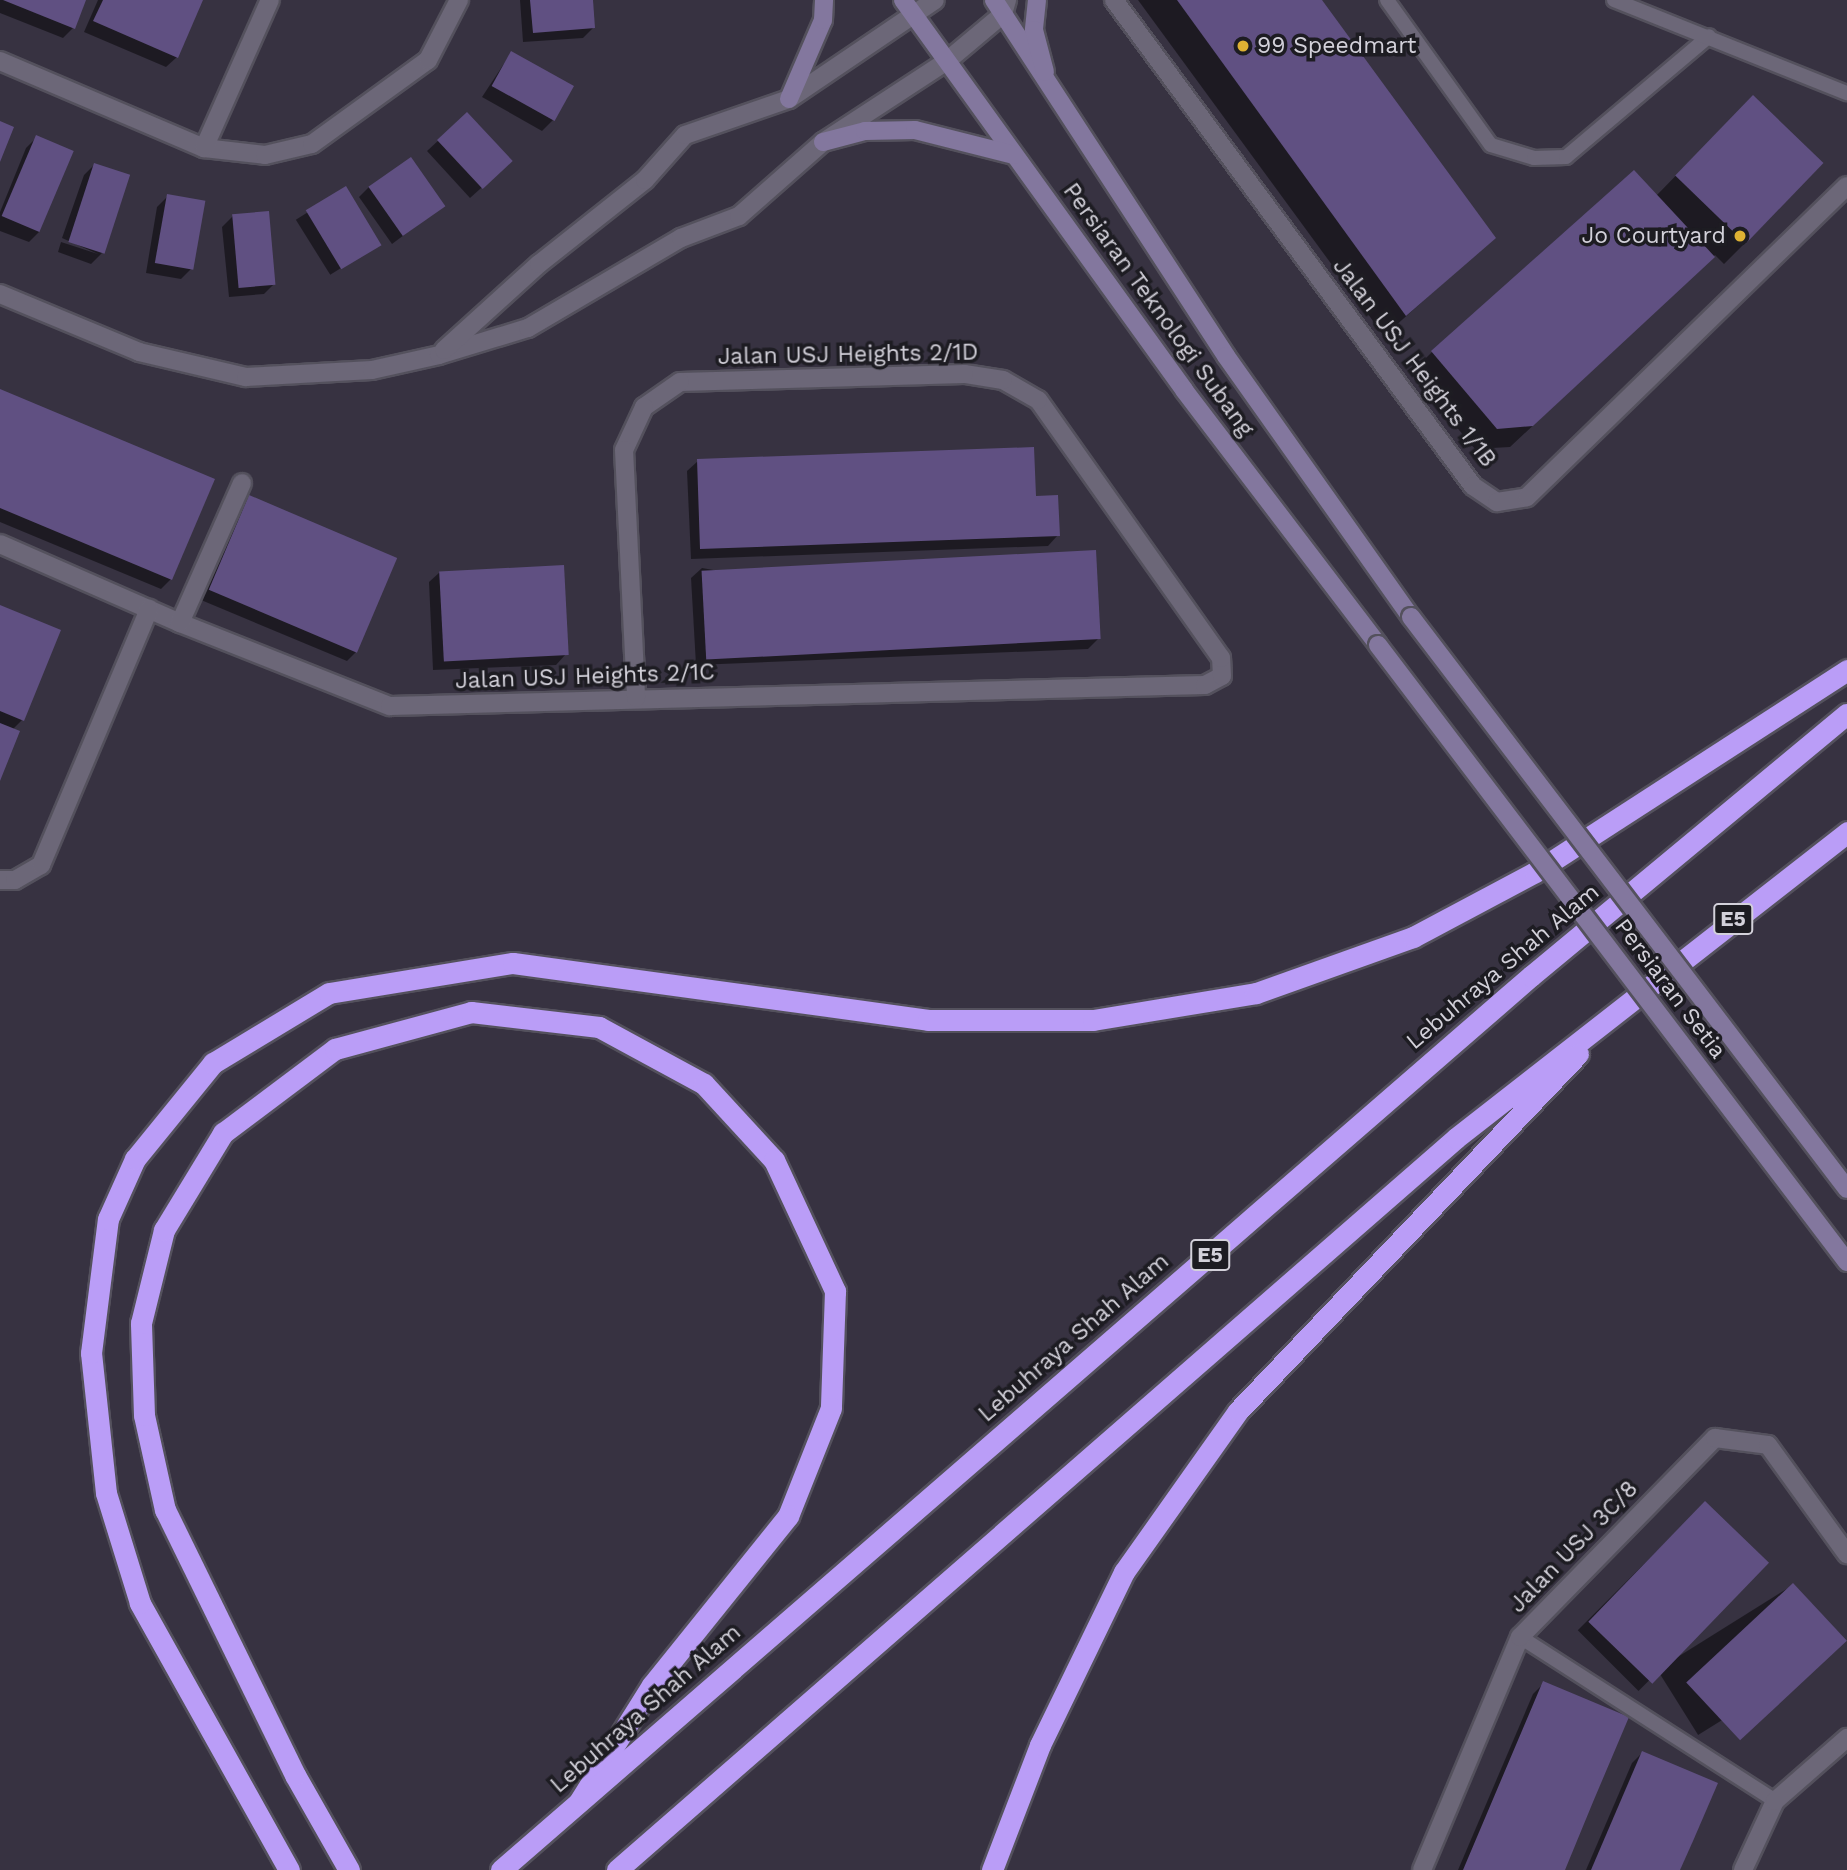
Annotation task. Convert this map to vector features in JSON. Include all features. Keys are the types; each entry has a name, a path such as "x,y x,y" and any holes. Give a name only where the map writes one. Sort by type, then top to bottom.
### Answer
{"highway":[{"path":"289,1870 140,1603 106,1493 91,1353 108,1219 135,1159 213,1063 329,993 513,963 928,1020 1093,1020 1256,993 1413,937 1535,872 1847,670"},
{"name":"Lebuhraya Shah Alam","path":"501,1870 1531,976 1847,714"},
{"name":"E5","path":"617,1870 1456,1138 1847,832"},
{"path":"992,1870 1040,1745 1124,1572 1238,1411 1473,1169 1620,1008"},
{"path":"349,1870 295,1775 165,1510 144,1416 141,1323 163,1230 223,1133 335,1049 471,1012 598,1027 704,1084 774,1160 835,1291 831,1408 788,1516 652,1685 579,1802"}],"main road":[{"path":"789,99 823,20 824,0"},
{"name":"Persiaran Teknologi Subang","path":"903,0 1184,390 1378,645"},
{"path":"1037,0 1034,30 1049,90"},
{"name":"Persiaran Teknologi Subang","path":"1002,5 1049,90 1226,356 1411,617"},
{"path":"823,142 865,131 915,130 1014,155"},
{"name":"Persiaran Setia","path":"1411,617 1847,1189"},
{"name":"Persiaran Setia","path":"1378,645 1847,1262"}],"street":[{"path":"204,148 270,0"},
{"path":"0,61 204,148 265,155 312,144 428,60 459,0"},
{"path":"439,355 539,264 645,180 685,135 789,99 935,0"},
{"name":"Jalan USJ Heights 1/1B","path":"1114,0 1473,486 1497,502 1527,497 1847,186"},
{"path":"0,294 139,352 246,377 372,370 439,355 527,328 681,238 739,216 823,142 947,61 1002,5"},
{"name":"Jalan USJ Heights 2/1D","path":"636,698 624,450 644,407 680,382 964,374 1003,380 1038,400 1221,658 1222,676 1205,685"},
{"path":"180,623 242,483"},
{"name":"Jalan USJ Heights 2/1C","path":"0,544 180,623 390,706 1205,685"},
{"path":"0,880 15,880 41,865 149,609"},
{"name":"Jalan USJ 3C/8","path":"1422,1870 1520,1637 1715,1438 1768,1445 1847,1554"},
{"path":"1743,1870 1774,1801 1847,1738"}],"lane":[{"path":"1387,0 1492,145 1534,158 1566,157 1709,36"},
{"path":"1614,0 1847,93"},
{"path":"1520,1637 1774,1801"}],"building":[{"path":"3,0 86,0 75,29"},
{"path":"103,0 203,0 178,58 93,21"},
{"path":"530,0 593,0 595,28 533,33"},
{"path":"1177,0 1322,0 1496,238 1406,316"},
{"path":"511,51 574,86 555,121 492,86"},
{"path":"1753,95 1823,163 1746,244 1675,176"},
{"path":"467,112 513,161 483,189 437,140"},
{"path":"0,121 14,127 0,162"},
{"path":"36,135 74,151 39,232 2,216"},
{"path":"411,157 445,206 403,236 368,187"},
{"path":"94,163 130,175 104,254 68,242"},
{"path":"1634,170 1715,257 1533,426 1497,429 1431,351"},
{"path":"346,186 382,245 341,269 306,210"},
{"path":"167,194 205,201 193,270 155,263"},
{"path":"269,211 275,285 239,288 232,214"},
{"path":"0,389 215,479 172,580 0,508"},
{"path":"1034,447 1036,496 1058,495 1060,536 700,549 697,459"},
{"path":"249,495 397,558 357,653 209,590"},
{"path":"1096,550 1101,639 706,660 702,571"},
{"path":"564,565 569,655 444,661 439,572"},
{"path":"0,605 61,630 24,721 0,711"},
{"path":"0,723 20,731 0,781"},
{"path":"1705,1501 1769,1563 1652,1684 1588,1622"},
{"path":"1793,1583 1847,1641 1740,1740 1686,1683"},
{"path":"1543,1681 1629,1717 1565,1870 1463,1870"},
{"path":"1642,1751 1718,1783 1680,1870 1591,1870"}],"place":[{"name":"99 Speedmart","path":"1243,46"},
{"name":"Jo Courtyard","path":"1740,236"}]}
